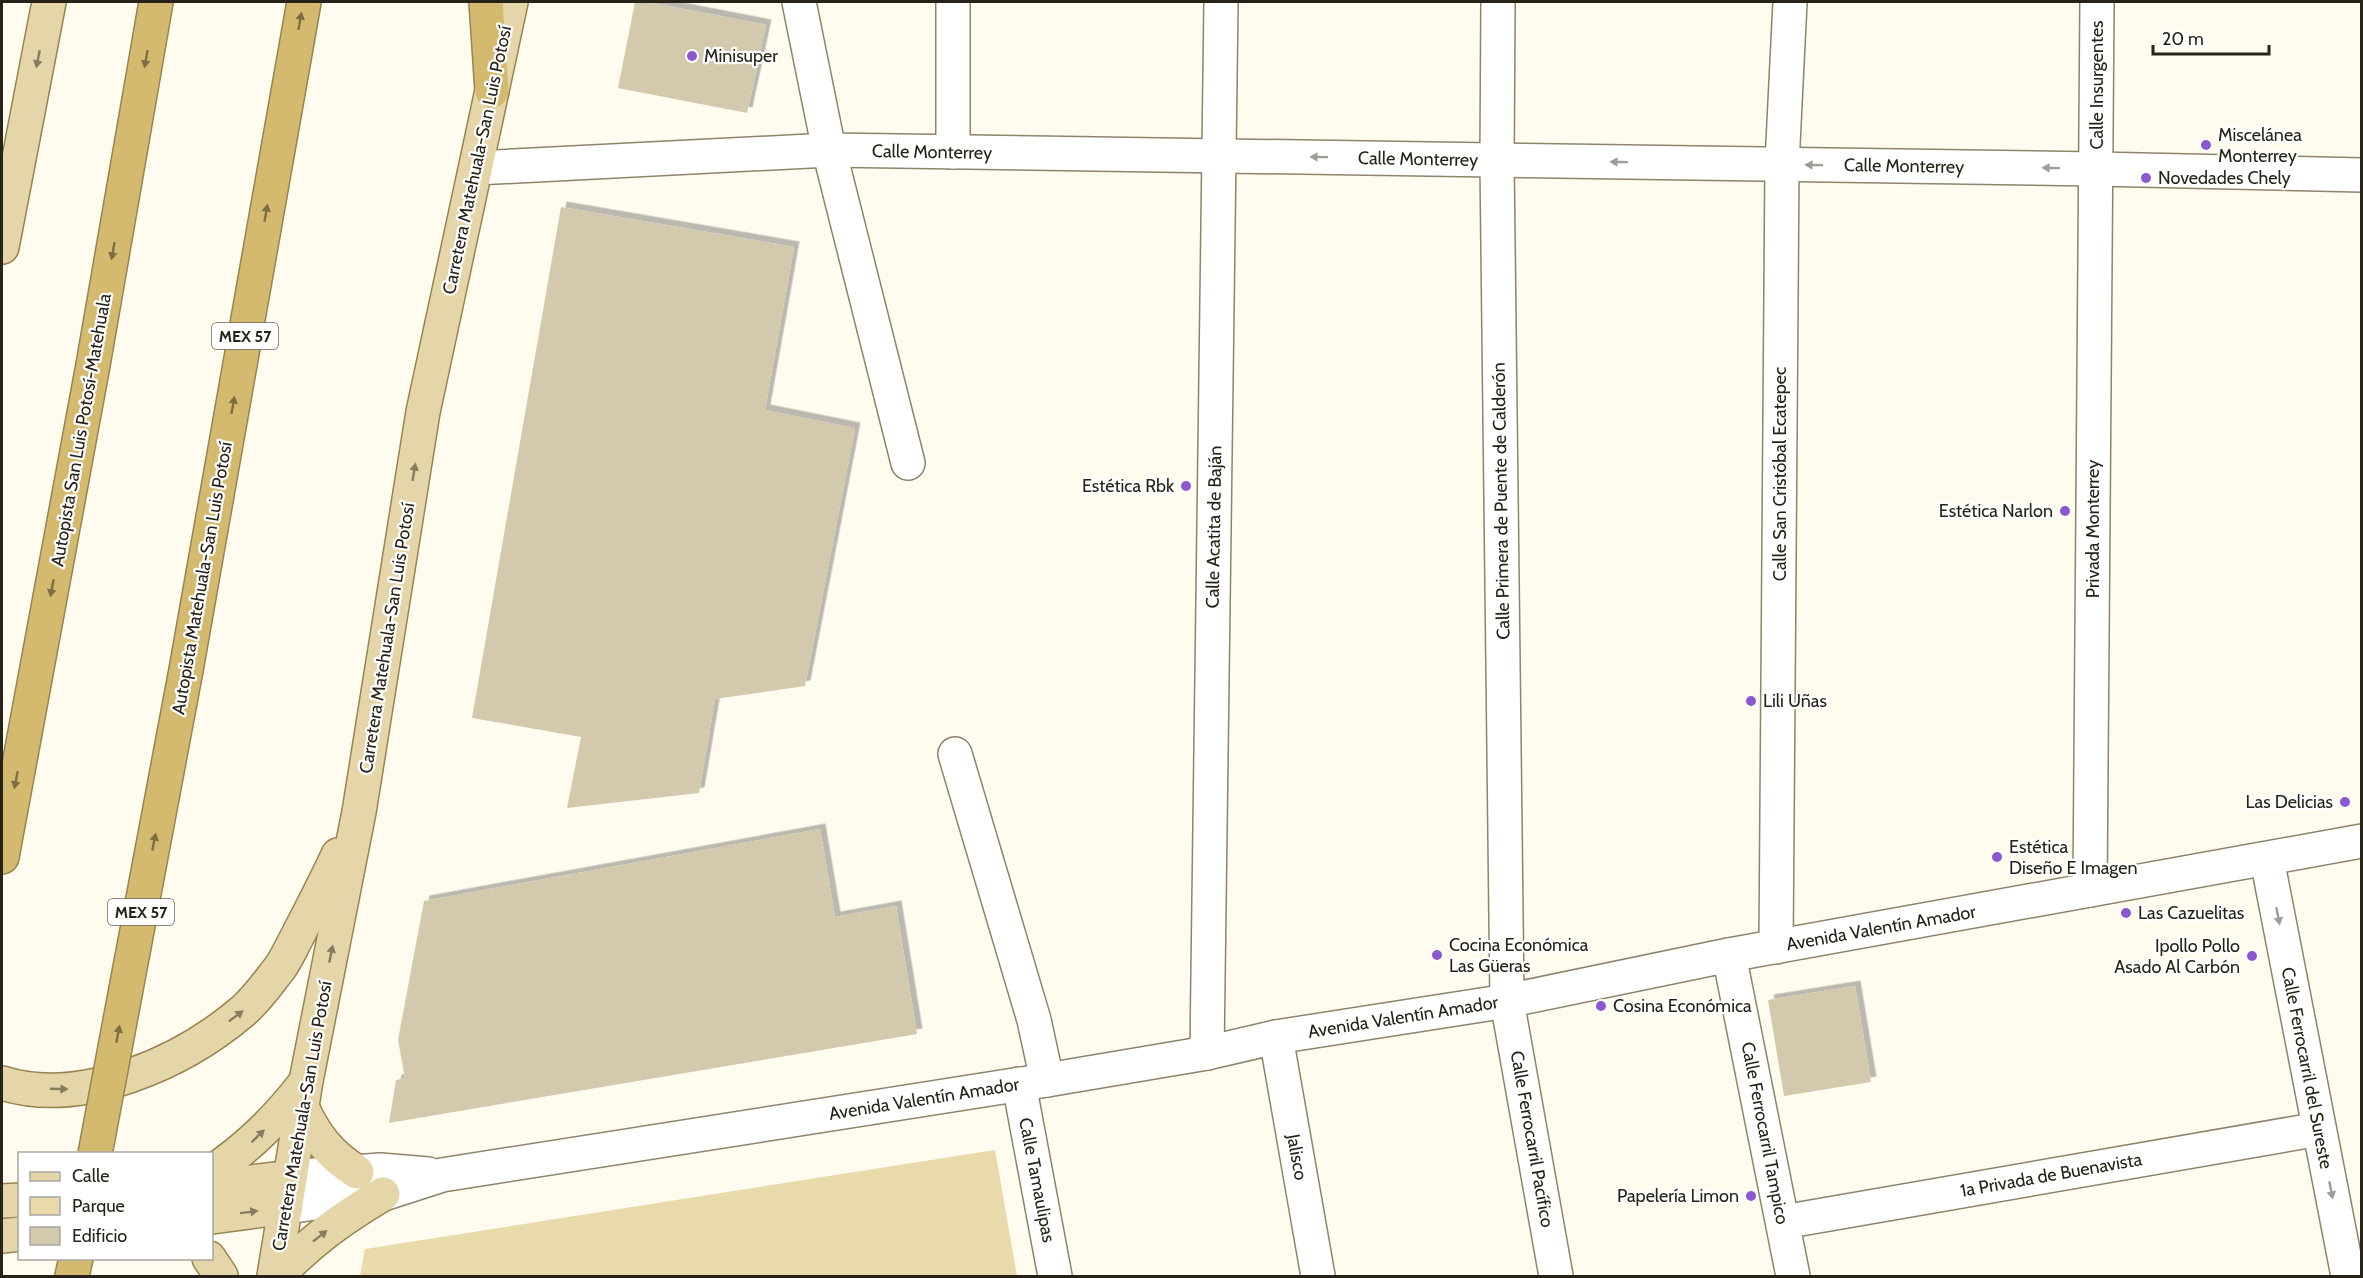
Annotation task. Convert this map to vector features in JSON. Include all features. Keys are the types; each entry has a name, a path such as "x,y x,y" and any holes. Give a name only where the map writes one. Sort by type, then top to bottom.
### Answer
{"highway":[{"name":"Autopista San Luis Potosí-Matehuala","path":"2,857 93,365 156,2"},
{"name":"Autopista Matehuala-San Luis Potosí","path":"95,1152 186,670 304,2"},
{"path":"486,2 492,91"},
{"path":"72,1276 76,1260"}],"main road":[{"path":"2,247 49,2"},
{"name":"Carretera Matehuala-San Luis Potosí","path":"276,1276 304,1094 359,812 423,412 511,2"},
{"path":"2,1083 16,1088 70,1090 111,1082 162,1062 206,1038 235,1017 244,1010 280,968 313,908 359,812"},
{"path":"213,1171 248,1146 304,1094 311,1127 323,1145 357,1172"},
{"name":"Avenida Valentín Amador","path":"213,1186 288,1192"},
{"name":"Avenida Valentín Amador","path":"213,1217 288,1192"},
{"path":"276,1276 305,1247 342,1219 383,1194"},
{"path":"2,1201 18,1200"},
{"path":"2,1236 18,1234"},
{"path":"210,1260 221,1276"}],"street":[{"path":"799,2 829,150 908,463"},
{"path":"953,2 953,152"},
{"name":"Calle Acatita de Baján","path":"1206,1053 1221,2"},
{"name":"Calle Primera de Puente de Calderón","path":"1498,2 1497,161 1507,1001"},
{"name":"Calle San Cristóbal Ecatepec","path":"1776,947 1782,164 1790,2"},
{"name":"Calle Insurgentes","path":"2096,169 2097,2"},
{"name":"Calle Monterrey","path":"476,168 829,150 2361,175"},
{"name":"Privada Monterrey","path":"2090,890 2096,169"},
{"name":"Calle Tamaulipas","path":"955,754 1034,1020 1033,1082 1055,1276"},
{"name":"Avenida Valentín Amador","path":"288,1192 383,1194 442,1175 1033,1082 1206,1053 1276,1037 1507,1001 1729,955 2361,841"},
{"name":"Calle Ferrocarril del Sureste","path":"2267,858 2348,1276"},
{"name":"Calle Ferrocarril Tampico","path":"1729,955 1793,1276"},
{"name":"Calle Ferrocarril Pacífico","path":"1507,1001 1556,1276"},
{"name":"Jalisco","path":"1276,1037 1318,1276"},
{"name":"1a Privada de Buenavista","path":"1783,1222 2319,1129"},
{"name":"Avenida Valentín Amador","path":"288,1192 357,1172 380,1170 442,1175"}],"green space":[{"path":"995,1150 1017,1276 360,1276 365,1249"}],"building":[{"name":"Minisuper","path":"635,2 647,2 766,25 747,113 618,88"},
{"path":"561,207 794,247 765,410 855,428 805,686 715,699 699,793 567,808 581,737 472,718"},
{"path":"820,829 835,917 896,906 917,1034 389,1123 396,1080 405,1078 398,1040 424,901"},
{"path":"1855,986 1871,1082 1784,1096 1768,1000"}],"place":[{"name":"Minisuper","path":"692,56"},
{"name":"Miscelánea Monterrey","path":"2206,145"},
{"name":"Novedades Chely","path":"2146,178"},
{"name":"Estética Rbk","path":"1186,486"},
{"name":"Estética Narlon","path":"2065,511"},
{"name":"Lili Uñas","path":"1751,701"},
{"name":"Las Delicias","path":"2345,802"},
{"name":"Estética Diseño E Imagen","path":"1997,857"},
{"name":"Las Cazuelitas","path":"2126,913"},
{"name":"Cocina Económica Las Güeras","path":"1437,955"},
{"name":"Ipollo Pollo Asado Al Carbón","path":"2252,956"},
{"name":"Cosina Económica","path":"1601,1006"},
{"name":"Papelería Limon","path":"1751,1196"}]}
